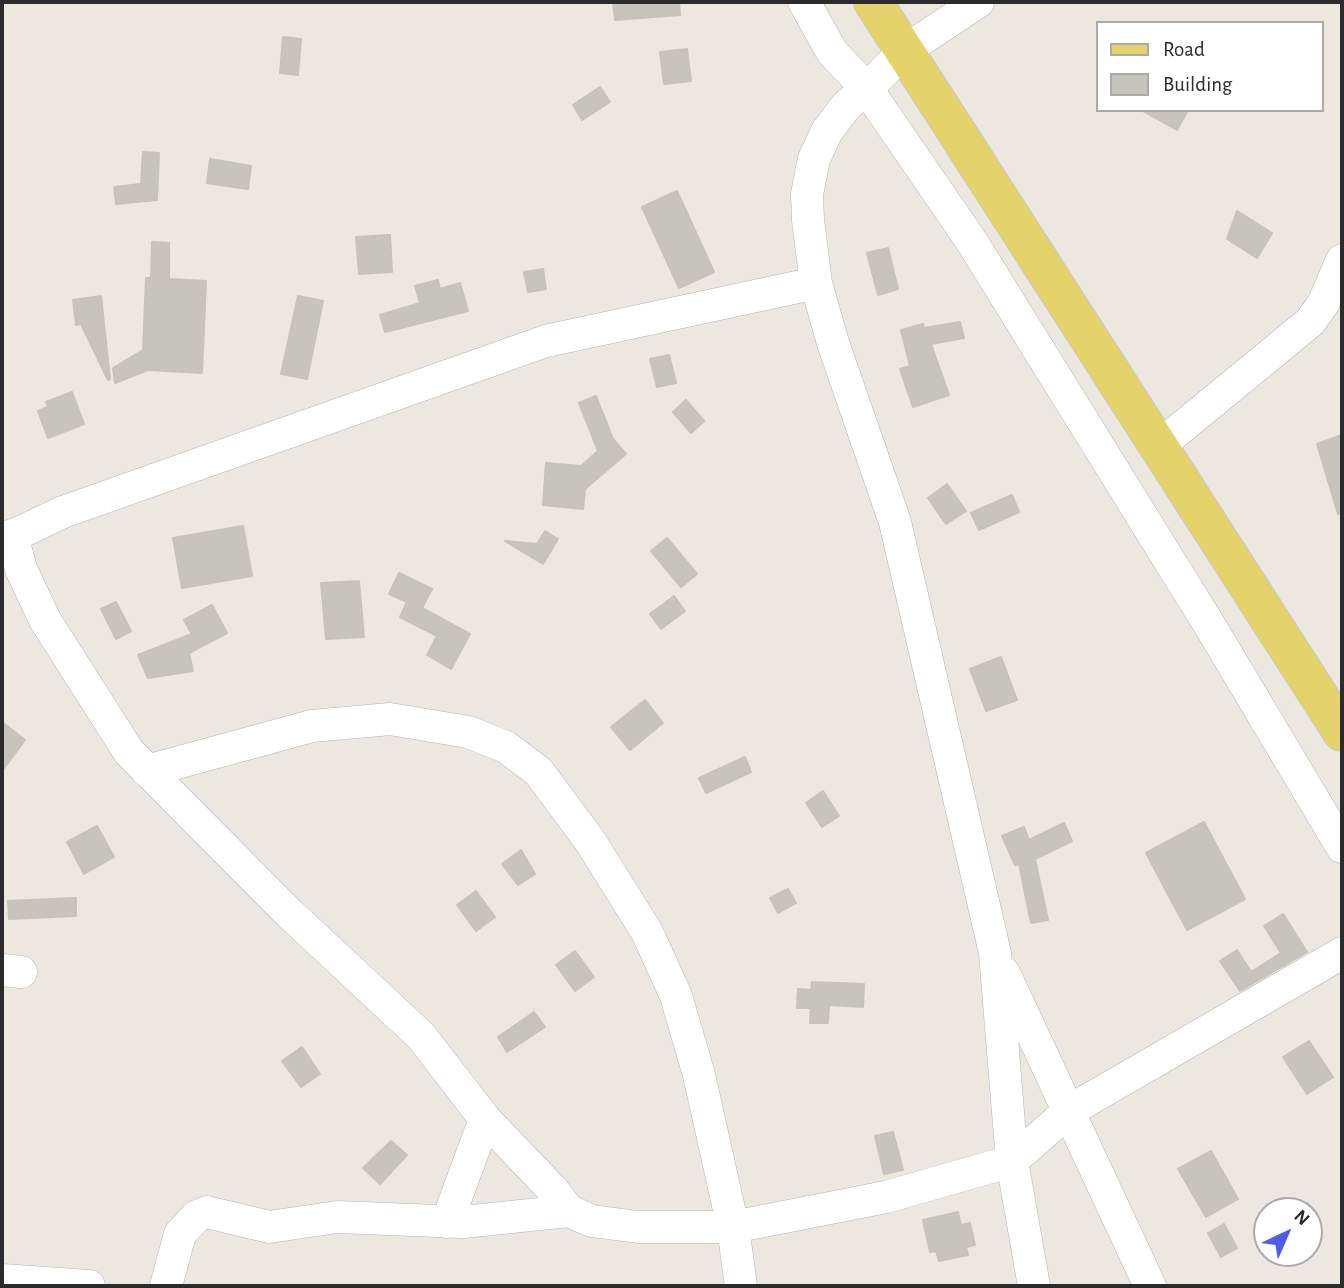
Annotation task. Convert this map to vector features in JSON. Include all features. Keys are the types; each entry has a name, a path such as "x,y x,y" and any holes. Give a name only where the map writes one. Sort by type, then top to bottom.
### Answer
{"main road":[{"path":"873,2 1342,732"}],"street":[{"path":"804,2 824,33 832,52 867,89 972,242 1210,626 1342,847"},
{"path":"958,7 904,51 867,89 847,105 827,131 814,159 807,194 817,283 833,343 895,522 995,953 1012,1161 1034,1286"},
{"path":"1159,446 1310,322 1323,304 1342,260"},
{"path":"569,1211 552,1189 485,1119 421,1036 289,913 148,771 117,736 45,620 7,538 63,512 547,341 817,283"},
{"path":"148,771 312,726 390,719 468,732 506,747 540,772 590,841 647,932 676,996 699,1075 733,1227 741,1286"},
{"path":"995,953 1150,1286"},
{"path":"166,1286 180,1234 197,1216 207,1212 269,1227 337,1217 384,1217 447,1222 569,1211 592,1221 638,1227 733,1227 886,1197 1012,1161 1069,1111 1342,953"},
{"path":"447,1222 485,1119"},
{"path":"2,1280 89,1286"}],"building":[{"path":"613,2 679,2 680,15 615,20"},
{"path":"283,37 301,39 298,75 280,73"},
{"path":"687,49 691,81 664,84 660,52"},
{"path":"600,87 610,102 582,120 573,105"},
{"path":"1145,112 1187,112 1177,130"},
{"path":"143,152 159,153 157,200 116,204 114,187 141,184"},
{"path":"210,159 251,166 248,189 207,183"},
{"path":"677,191 714,272 679,288 642,207"},
{"path":"1237,211 1272,233 1257,258 1227,239"},
{"path":"390,235 392,272 359,274 356,237"},
{"path":"152,242 169,243 169,279 206,281 202,373 148,370 115,383 113,368 143,350 146,278 151,278"},
{"path":"888,248 898,289 878,295 867,253"},
{"path":"543,269 546,289 528,292 524,272"},
{"path":"438,280 440,289 460,283 468,311 385,332 380,315 420,303 415,286"},
{"path":"101,296 108,380 81,324 76,325 73,300"},
{"path":"298,296 323,301 307,379 281,374"},
{"path":"960,322 964,338 931,344 949,395 913,407 900,369 910,366 901,330 923,324 924,328"},
{"path":"669,355 676,383 657,387 650,359"},
{"path":"72,392 84,424 48,438 38,411 48,407 46,402"},
{"path":"596,396 613,439 626,454 585,489 583,509 543,505 546,463 581,466 598,451 579,403"},
{"path":"686,400 704,421 691,433 673,412"},
{"path":"1342,435 1342,513 1338,514 1317,444"},
{"path":"947,484 966,511 946,524 928,498"},
{"path":"1012,495 1019,512 979,530 971,513"},
{"path":"243,526 252,576 182,588 173,538"},
{"path":"545,531 558,539 543,564 505,541 537,544"},
{"path":"667,538 697,574 681,587 651,551"},
{"path":"399,573 432,589 422,608 470,634 451,669 427,655 437,636 400,617 407,602 389,594"},
{"path":"359,581 364,637 326,639 321,583"},
{"path":"674,596 685,611 661,629 650,614"},
{"path":"116,602 131,631 116,639 101,609"},
{"path":"212,605 227,633 189,653 193,671 148,678 138,655 192,634 184,620"},
{"path":"1001,657 1017,700 986,711 970,669"},
{"path":"645,700 663,723 630,750 611,727"},
{"path":"2,722 25,740 2,771"},
{"path":"745,757 751,772 706,793 699,778"},
{"path":"823,791 839,816 822,827 806,803"},
{"path":"1204,822 1245,899 1187,930 1146,853"},
{"path":"1064,823 1072,841 1035,859 1048,920 1031,923 1019,864 1015,865 1002,836 1024,827 1029,840"},
{"path":"97,826 114,857 84,874 67,842"},
{"path":"521,850 535,874 518,885 502,864"},
{"path":"788,889 796,903 778,913 770,898"},
{"path":"476,891 495,917 476,931 457,905"},
{"path":"76,898 76,916 9,919 8,901"},
{"path":"1283,914 1307,952 1240,991 1220,961 1237,950 1251,972 1281,953 1264,926"},
{"path":"575,951 594,977 575,991 556,965"},
{"path":"812,982 864,984 863,1007 829,1005 828,1023 810,1023 811,1008 797,1008 798,989 811,990"},
{"path":"534,1012 545,1027 507,1052 498,1037"},
{"path":"1309,1041 1333,1077 1307,1094 1283,1057"},
{"path":"302,1047 320,1074 301,1087 282,1061"},
{"path":"893,1132 903,1170 884,1174 875,1136"},
{"path":"391,1141 407,1155 380,1184 363,1168"},
{"path":"1211,1151 1238,1199 1206,1217 1178,1169"},
{"path":"958,1212 961,1225 970,1223 975,1245 966,1247 968,1255 939,1261 936,1251 930,1252 923,1220"},
{"path":"1224,1224 1237,1248 1221,1257 1208,1233"}]}
